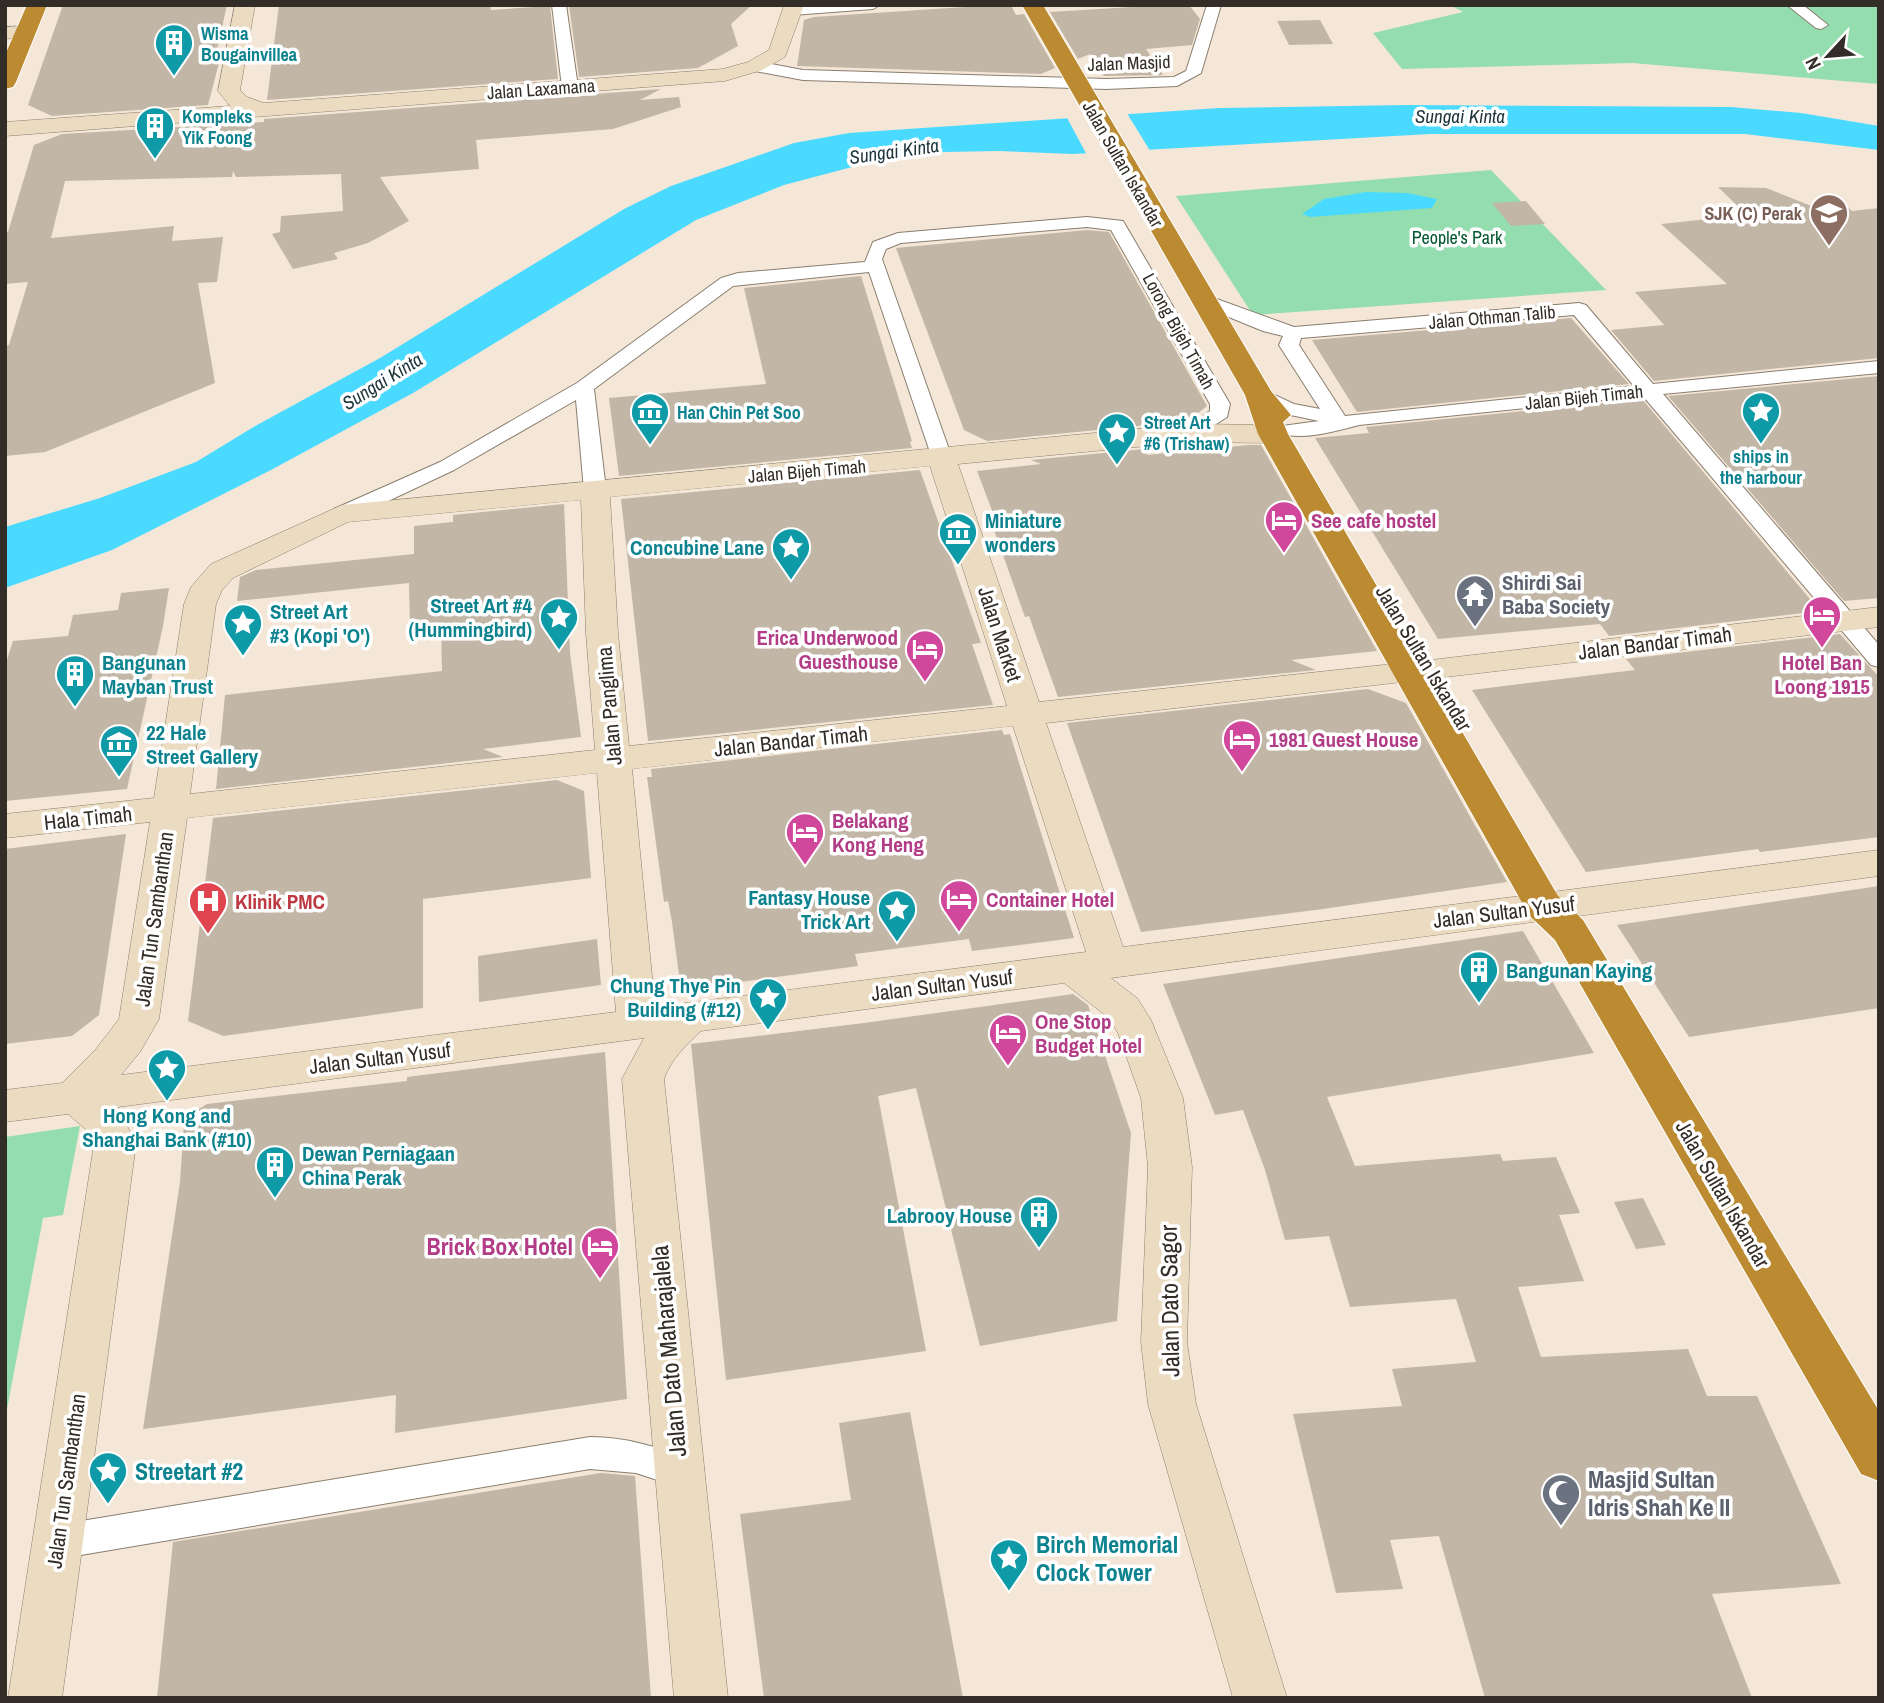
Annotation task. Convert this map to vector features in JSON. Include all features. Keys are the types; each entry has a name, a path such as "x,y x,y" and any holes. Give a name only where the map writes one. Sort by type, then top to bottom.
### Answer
{"highway":[{"path":"5,82 15,33 37,5"},
{"name":"Jalan Sultan Iskandar","path":"1032,5 1879,1458"}],"street":[{"path":"5,121 198,106 222,97 229,91 245,5"},
{"path":"559,5 570,87"},
{"path":"755,66 778,53 793,8 873,5"},
{"path":"1794,5 1821,25"},
{"name":"Jalan Masjid","path":"1078,87 1177,81 1189,77 1194,73 1215,6"},
{"name":"Jalan Laxamana","path":"5,129 711,77 755,66 803,75 1078,87"},
{"path":"229,91 239,102 264,110"},
{"path":"342,514 447,466 584,387 727,282 738,278 875,266 873,258 879,246 898,238 1087,222 1110,223"},
{"name":"Lorong Bijeh Timah","path":"1110,223 1121,228 1220,404 1220,413 1189,433"},
{"name":"Jalan Market","path":"875,266 1027,715 1090,966"},
{"name":"Jalan Othman Talib","path":"1203,300 1270,327 1294,333 1579,309 1879,660"},
{"path":"1294,333 1289,345 1335,417"},
{"path":"1869,368 1879,388"},
{"name":"Jalan Bijeh Timah","path":"342,514 1189,433 1281,432 1332,426 1358,419 1869,368"},
{"name":"Jalan Panglima","path":"584,387 595,489 602,633 637,1025"},
{"path":"1259,395 1303,414 1358,419"},
{"name":"Jalan Tun Sambanthan","path":"35,1698 115,1144 106,1119 74,1096 114,1056 130,1037 139,1019 200,604 207,587 222,571 342,514"},
{"name":"Jalan Bandar Timah","path":"170,810 613,758 1421,671 1879,617"},
{"name":"Hala Timah","path":"5,826 170,810"},
{"name":"Jalan Sultan Yusuf","path":"5,1106 1090,966 1560,913 1879,863"},
{"name":"Jalan Dato Sagor","path":"1090,966 1123,1008 1137,1031 1162,1098 1170,1167 1164,1342 1167,1370 1181,1435 1260,1698"},
{"name":"Jalan Dato Maharajalela","path":"687,1020 660,1045 648,1063 643,1079 701,1698"},
{"path":"57,1542 590,1453 616,1452 642,1457 679,1471"}],"green space":[{"path":"1450,5 1879,5 1879,84 1632,63 1402,69 1373,33 1463,12"},
{"name":"People's Park","path":"1491,170 1606,290 1253,315 1176,196"},
{"path":"80,1126 63,1215 43,1218 5,1420 5,1137"}],"water":[{"name":"Sungai Kinta","path":"1407,105 1731,107 1801,113 1879,126 1879,150 1745,134 1430,134 1073,154 944,152 871,162 784,185 696,220 413,393 271,470 112,550 5,588 5,527 100,498 196,462 257,425 380,358 624,209 671,186 794,143 849,133 1219,108"},
{"path":"1366,192 1407,193 1437,199 1432,208 1311,217 1302,214 1324,199"}],"pier":[{"path":"1125,110 1152,154 1088,157 1065,114"}],"building":[{"path":"63,5 227,5 214,63 219,63 208,105 52,116 28,105"},
{"path":"279,5 490,5 491,10 550,6 558,79 267,100"},
{"path":"569,5 752,5 731,24 738,46 698,68 579,77"},
{"path":"1011,5 1016,15 1024,14 1055,68 1041,74 797,66 804,20 814,17"},
{"path":"1131,5 1189,5 1200,19 1192,45 1146,49 1163,75 1104,76 1090,54 1078,59 1050,12 1132,7"},
{"path":"1320,20 1333,44 1289,45 1277,21"},
{"path":"661,89 640,100 679,97 681,107 613,129 476,140 479,169 380,177 409,221 368,243 334,253 338,259 293,269 272,234 280,232 281,216 343,211 341,174 236,177 233,171 232,177 65,181 51,238 174,226 172,241 223,237 217,282 198,283 215,383 45,452 5,456 5,346 9,345 28,282 5,284 5,232 8,232 34,145 62,134 264,122 264,119"},
{"path":"1718,187 1766,188 1819,209 1847,206 1852,211 1879,208 1879,358 1654,381 1611,330 1664,325 1635,292 1727,284 1661,224 1747,215"},
{"path":"1526,201 1545,224 1511,226 1492,203"},
{"path":"1087,230 1109,232 1207,406 1188,421 987,441 964,430 896,248"},
{"path":"861,276 912,448 619,476 609,398 766,384 744,288"},
{"path":"1571,318 1629,384 1357,412 1312,340"},
{"path":"1879,376 1879,598 1844,601 1668,396"},
{"path":"1642,399 1820,611 1609,636 1600,624 1438,639 1315,438 1369,433 1366,427"},
{"path":"1261,445 1377,651 1291,660 1316,670 1058,697 1029,616 1025,617 988,513 993,513 977,471 1041,464 1031,460 1155,448 1146,455"},
{"path":"920,470 981,643 972,644 993,705 648,741 621,499"},
{"path":"564,504 570,653 581,737 483,749 503,757 216,789 225,695 442,671 441,623 410,626 409,583 237,601 240,577 256,570 414,554 414,526 453,522 453,515"},
{"name":"Bangunan Mayban Trust","path":"169,588 127,789 5,801 5,666 13,641 68,636 73,615 118,610 121,593"},
{"path":"1840,634 1879,677 1879,837 1760,852 1758,849 1586,872 1472,690 1635,670 1626,659"},
{"path":"1368,689 1406,703 1507,882 1141,932 1067,723"},
{"path":"1002,730 1004,735 1010,734 1074,938 972,951 969,939 855,954 858,966 681,990 668,901 664,902 647,777 652,777 651,769"},
{"path":"557,780 584,791 591,878 423,899 423,1008 223,1036 188,1021 213,818"},
{"path":"126,834 99,1015 72,1036 5,1044 5,849"},
{"path":"1879,886 1879,1008 1689,1037 1617,925"},
{"path":"1523,931 1594,1053 1327,1097 1355,1166 1500,1154 1503,1161 1556,1157 1580,1213 1559,1215 1584,1281 1518,1287 1541,1357 1688,1349 1707,1396 1757,1396 1841,1584 1712,1594 1752,1698 1485,1698 1439,1536 1390,1540 1403,1589 1336,1593 1293,1414 1402,1406 1392,1369 1476,1362 1456,1299 1350,1307 1329,1236 1285,1240 1265,1170 1243,1110 1215,1115 1163,984"},
{"path":"597,939 601,985 479,1002 478,956"},
{"path":"1073,994 1088,1005 1131,1133 1117,1321 980,1346 916,1088 878,1096 926,1351 726,1380 691,1044"},
{"path":"605,1052 627,1399 395,1433 396,1395 143,1429 180,1182 184,1123 194,1112 207,1104 407,1081 407,1077"},
{"path":"1643,1198 1666,1245 1636,1249 1614,1202"},
{"path":"910,1412 963,1698 764,1698 740,1514 851,1500 839,1423"},
{"path":"601,1473 635,1476 651,1698 157,1698 173,1542"}],"place":[{"name":"Wisma Bougainvillea","path":"174,77"},
{"name":"Kompleks Yik Foong","path":"155,160"},
{"name":"SJK (C) Perak","path":"1829,247"},
{"name":"ships in the harbour","path":"1761,445"},
{"name":"Han Chin Pet Soo","path":"650,446"},
{"name":"Street Art #6 (Trishaw)","path":"1117,466"},
{"name":"See cafe hostel","path":"1284,554"},
{"name":"Miniature wonders","path":"958,566"},
{"name":"Concubine Lane","path":"791,581"},
{"name":"Shirdi Sai Baba Society","path":"1475,628"},
{"name":"Hotel Ban Loong 1915","path":"1822,649"},
{"name":"Street Art #4 (Hummingbird)","path":"559,651"},
{"name":"Street Art #3 (Kopi 'O')","path":"243,657"},
{"name":"Erica Underwood Guesthouse","path":"925,683"},
{"name":"Bangunan Mayban Trust","path":"75,708"},
{"name":"1981 Guest House","path":"1242,773"},
{"name":"22 Hale Street Gallery","path":"119,778"},
{"name":"Belakang Kong Heng","path":"805,866"},
{"name":"Container Hotel","path":"959,933"},
{"name":"Klinik PMC","path":"208,935"},
{"name":"Fantasy House Trick Art","path":"897,943"},
{"name":"Bangunan Kaying","path":"1479,1004"},
{"name":"Chung Thye Pin Building (#12)","path":"768,1031"},
{"name":"One Stop Budget Hotel","path":"1008,1067"},
{"name":"Hong Kong and Shanghai Bank (#10)","path":"167,1102"},
{"name":"Dewan Perniagaan China Perak","path":"275,1199"},
{"name":"Labrooy House","path":"1039,1249"},
{"name":"Brick Box Hotel","path":"600,1280"},
{"name":"Streetart #2","path":"108,1505"},
{"name":"Masjid Sultan Idris Shah Ke II","path":"1561,1527"},
{"name":"Birch Memorial Clock Tower","path":"1009,1592"}]}
